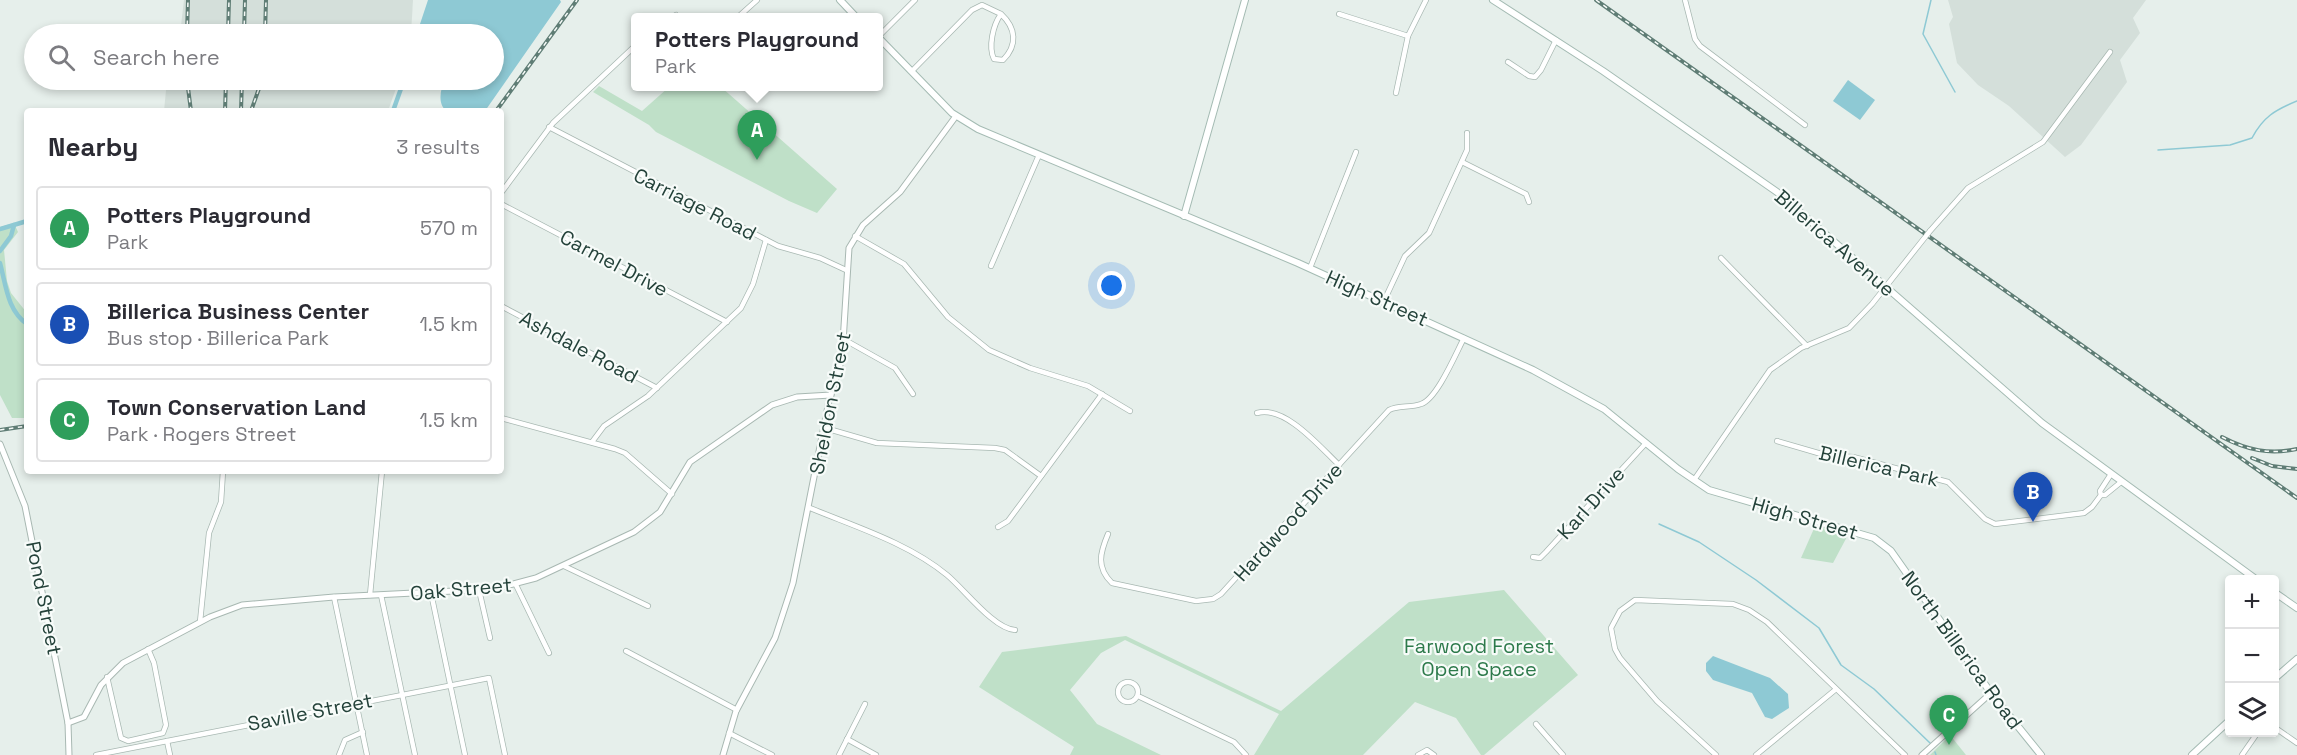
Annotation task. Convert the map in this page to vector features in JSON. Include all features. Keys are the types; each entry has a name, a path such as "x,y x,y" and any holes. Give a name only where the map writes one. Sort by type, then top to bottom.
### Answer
{"main road":[{"path":"1184,216 1244,0"},
{"name":"Billerica Avenue","path":"1493,0 1556,40 1777,192 2042,423 2251,575"},
{"path":"843,1 853,13"},
{"name":"High Street","path":"883,41 956,116 986,132 1310,268 1584,396 1694,480 1720,494 1850,529 1884,543"},
{"name":"North Billerica Road","path":"1884,543 1990,693 2041,755"},
{"path":"2279,595 2297,608"},
{"path":"2279,674 2297,658"},
{"path":"2192,755 2225,724"}],"street":[{"path":"743,13 757,0"},
{"path":"883,33 915,0"},
{"path":"1396,93 1408,36 1426,0"},
{"path":"1685,0 1695,39 1700,46 1805,125"},
{"path":"912,71 975,8 985,5 1001,14 1010,24 1014,38 1007,56 998,61 993,57 992,47 996,22 1001,14"},
{"path":"1339,14 1408,36"},
{"path":"1508,62 1529,76 1536,76 1556,40"},
{"path":"504,189 549,127 631,50"},
{"path":"1694,480 1770,370 1790,354 1849,328 1968,188 2043,142 2110,52"},
{"name":"Sheldon Street","path":"723,755 737,710 781,623 793,583 810,508 831,395 845,340 846,270 849,248 855,236 900,192 956,116"},
{"name":"Carriage Road","path":"549,127 766,240 820,258 846,270"},
{"path":"1384,301 1405,256 1429,233 1467,150 1467,133"},
{"path":"1310,268 1356,152"},
{"path":"991,266 1039,155"},
{"path":"1462,162 1526,194 1529,202"},
{"name":"Carmel Drive","path":"504,206 727,322"},
{"path":"855,236 904,264 948,317 990,350 1023,366 1088,386 1130,411"},
{"path":"591,442 604,426 637,405 727,322 747,298 766,240"},
{"path":"1721,258 1807,346"},
{"name":"Ashdale Road","path":"504,308 657,388"},
{"name":"Hardwood Drive","path":"1108,534 1100,561 1102,570 1112,583 1196,601 1213,598 1230,586 1389,410 1421,404 1431,398 1464,338"},
{"path":"845,340 895,368 913,393"},
{"path":"998,527 1006,524 1102,394"},
{"name":"Oak Street","path":"68,723 85,716 94,695 107,677 123,663 200,622 242,605 334,597 479,590 516,585 564,566 634,532 660,512 690,462 772,405 797,397 831,395"},
{"path":"1257,413 1270,410 1285,417 1339,465"},
{"path":"504,419 625,453 672,494"},
{"path":"825,428 878,443 995,448 1012,455 1041,476"},
{"name":"Billerica Park","path":"1776,441 1825,455 1853,457 1948,482 1988,522 1995,524 2084,513 2101,495 2100,491 2111,474"},
{"name":"Karl Drive","path":"1533,557 1540,558 1546,552 1646,443"},
{"name":"Pond Street","path":"0,444 26,506 68,723 69,755"},
{"path":"200,622 209,533 221,502 224,474"},
{"path":"370,595 382,474"},
{"name":"Billerica Park","path":"2101,495 2106,495 2121,482"},
{"path":"810,508 924,558 950,577 998,623 1015,630"},
{"path":"564,566 648,606"},
{"path":"516,585 549,653"},
{"path":"479,590 490,638"},
{"path":"431,593 465,755"},
{"path":"381,595 416,755"},
{"path":"334,597 367,755"},
{"path":"1716,755 1657,701 1615,649 1611,628 1620,611 1635,600 1733,604 1749,610 1767,622 1905,755"},
{"path":"107,677 122,739 160,734 166,728 154,663 148,649"},
{"path":"626,651 737,710"},
{"name":"Saville Street","path":"96,755 121,753 167,741 489,678 505,755"},
{"path":"1122,682 1129,683 1139,689 1140,697 1134,701 1125,699 1118,694 1117,688 1122,682"},
{"path":"1756,755 1835,690"},
{"path":"94,695 104,691 111,698"},
{"path":"1922,755 1990,693"},
{"path":"1140,697 1234,742 1246,755"},
{"path":"839,755 865,704"},
{"path":"1536,724 1563,755"},
{"path":"2279,730 2297,743"},
{"path":"339,755 345,740 363,732"},
{"path":"729,733 772,755"},
{"path":"2242,755 2255,737"},
{"path":"847,740 876,755"},
{"path":"167,741 170,755"},
{"path":"1418,755 1427,750 1434,755"}],"shaded area":[{"path":"184,0 413,0 412,24 181,24"},
{"path":"1948,0 2146,0 2133,18 2140,33 2120,60 2127,82 2081,145 2065,157 2009,106 1978,85 1957,63 1949,24 1953,17"},
{"path":"166,90 395,90 389,108 164,108"}],"green space":[{"path":"599,86 642,111 664,91 726,91 837,189 817,213 789,201 656,132 649,125 593,92"},
{"path":"14,223 18,232 4,250 7,281 11,293 24,309 24,418 12,418 0,395 0,227"},
{"path":"1816,524 1849,533 1833,563 1801,558"},
{"name":"Farwood Forest Open Space","path":"1504,590 1578,675 1484,755 1481,755 1456,718 1415,702 1363,755 1254,755 1279,714 1125,640 1101,653 1070,690 1097,724 1161,755 1070,755 1074,747 979,687 1002,652 1126,636 1281,711 1409,602"},
{"path":"1950,735 1966,755 1930,755"}],"water":[{"path":"428,0 560,0 561,2 504,84 504,24 420,24"},
{"path":"1848,80 1875,100 1860,120 1833,101"},
{"path":"442,90 500,90 487,108 444,108"},
{"path":"1713,656 1770,678 1788,694 1789,708 1772,719 1765,717 1752,693 1713,680 1706,671 1706,663"}],"waterway":[{"path":"1931,0 1923,34 1955,92"},
{"path":"394,108 400,90"},
{"path":"2158,150 2230,145 2252,138 2270,115 2297,101"},
{"path":"0,229 24,222"},
{"path":"0,251 11,236 14,225"},
{"path":"0,263 11,304 24,321"},
{"path":"1659,524 1699,542 1756,580 1819,628 1841,665 1874,689 1930,743"}],"railway":[{"path":"187,24 188,0"},
{"path":"228,24 229,0"},
{"path":"244,24 245,0"},
{"path":"265,24 266,0"},
{"path":"498,108 577,0"},
{"path":"1596,0 2297,498"},
{"path":"188,90 191,108"},
{"path":"225,108 226,90"},
{"path":"241,108 242,90"},
{"path":"252,108 258,90"},
{"path":"0,430 24,426"},
{"path":"2222,437 2258,450 2297,449"},
{"path":"2252,458 2272,466 2297,469"}],"place":[{"name":"Potters Playground","path":"757,160"},
{"name":"Billerica Business Center","path":"2033,522"},
{"name":"Town Conservation Land","path":"1949,745"}]}
